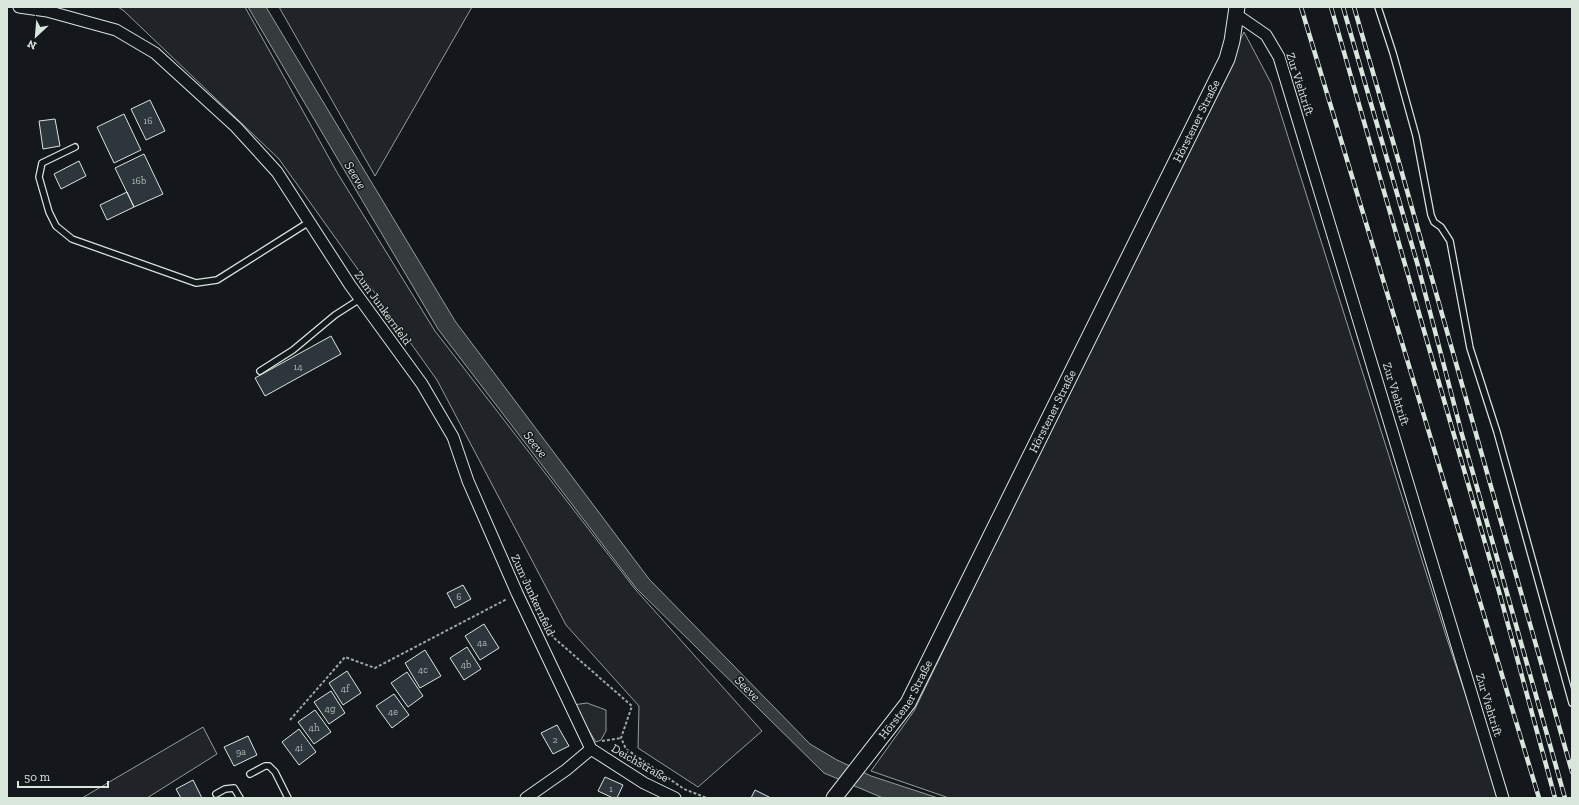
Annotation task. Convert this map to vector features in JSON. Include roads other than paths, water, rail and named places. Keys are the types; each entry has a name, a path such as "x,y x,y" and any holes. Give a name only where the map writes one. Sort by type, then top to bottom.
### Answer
{"street":[{"name":"Zum Junkernfeld","path":"19,7 47,11 116,30 155,53 241,132 277,172 360,299 422,384 453,436 468,481 517,593 591,749"},
{"name":"Hörstener Straße","path":"836,795 908,703 1227,59 1232,41 1237,11"},
{"name":"Zur Viehtrift","path":"1237,11 1266,35 1279,57 1503,798"},
{"path":"526,798 566,770 591,749"},
{"name":"Deichstraße","path":"591,749 644,783 675,798"}],"lane":[{"path":"1378,7 1393,53 1416,136 1431,215 1434,222 1441,227 1450,241 1470,348 1497,432 1572,704"},
{"path":"75,147 42,163 39,177 49,212 56,226 72,239 196,283 217,280 309,222"},
{"path":"260,371 293,350 334,315 360,299"},
{"path":"250,774 265,766 269,766 275,772 288,798"},
{"path":"216,794 225,789 234,788 240,798"}],"water":[{"name":"Seeve","path":"248,7 266,7 455,321 649,579 810,744 837,760 871,776 938,798 883,798 824,773 636,588 438,329"}],"railway":[{"path":"1301,7 1539,798"},
{"path":"1331,7 1500,595 1555,798"},
{"path":"1343,7 1418,266 1461,431 1565,798"},
{"path":"1354,7 1572,772"}]}
